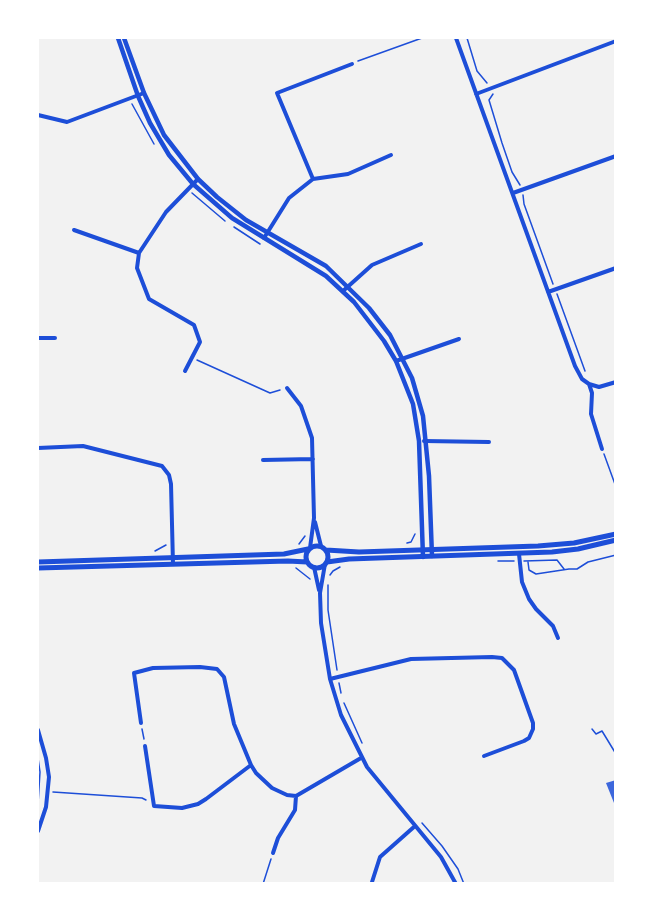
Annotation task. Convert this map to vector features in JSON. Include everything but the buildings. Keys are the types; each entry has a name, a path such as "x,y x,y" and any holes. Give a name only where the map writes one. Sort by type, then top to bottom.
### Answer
{"main road":[{"path":"38,562 284,554 309,548 352,552 552,546 615,534"},
{"path":"38,568 288,561 307,562 320,568 326,563 349,559 565,551 615,540"},
{"path":"307,562 306,556 309,548"},
{"path":"323,548 328,556 326,563"}],"street":[{"path":"118,38 138,96 157,136 193,184 232,218 318,269 343,291 374,326 396,361 413,404 419,441 423,557"},
{"path":"124,38 144,93 164,135 198,179 224,202 267,232 326,266 379,321 403,357 418,394 426,440 432,556"},
{"path":"456,38 575,366 582,379 589,384 598,387 615,382"},
{"path":"476,94 615,42"},
{"path":"313,179 277,93 352,64"},
{"path":"38,116 67,122 144,93"},
{"path":"264,238 289,198 313,179 348,174 391,155"},
{"path":"513,193 615,156"},
{"path":"185,371 200,342 194,325 149,299 137,268 140,253 166,212 198,179"},
{"path":"74,230 140,253"},
{"path":"343,291 372,265 421,244"},
{"path":"548,292 615,268"},
{"path":"38,338 56,338"},
{"path":"396,361 459,339"},
{"path":"589,384 592,393 591,414 602,449"},
{"path":"287,388 301,406 312,438 314,518 309,548"},
{"path":"419,441 489,442"},
{"path":"38,448 83,446 162,466 169,475 171,484 173,564"},
{"path":"263,460 313,459"},
{"path":"314,518 323,548"},
{"path":"519,554 522,582 529,600 553,626 558,638"},
{"path":"320,593 326,563"},
{"path":"314,567 320,593 321,623 330,679 341,715 362,758 441,857 456,884"},
{"path":"330,679 411,659 502,658 514,670 533,723 533,729 529,738 524,741 484,756"},
{"path":"141,723 134,673 153,668 217,669 224,677 234,724 251,765 272,788 286,795 296,796 362,758"},
{"path":"38,729 46,758 49,792 38,831"},
{"path":"145,746 154,806 182,808 198,804 251,765"},
{"path":"273,853 281,832 292,817 296,796"},
{"path":"372,882 380,857 415,826"}],"path":[{"path":"352,64 422,38"},
{"path":"467,38 477,71 494,93 489,100 502,143 512,171 522,189 524,204 589,384"},
{"path":"130,99 156,146"},
{"path":"189,189 228,223 267,247"},
{"path":"193,358 270,393 287,388"},
{"path":"602,449 615,488"},
{"path":"405,543 411,542 417,531"},
{"path":"564,569 557,560 528,561 529,570 532,573 577,569 588,562 615,555"},
{"path":"328,578 328,610 342,699 364,747"},
{"path":"141,723 145,746"},
{"path":"592,729 596,734 602,731 615,754"},
{"path":"38,758 40,791 38,804"},
{"path":"49,792 142,798 154,806"},
{"path":"420,821 442,846 458,869 464,884"},
{"path":"262,884 273,853"}]}
